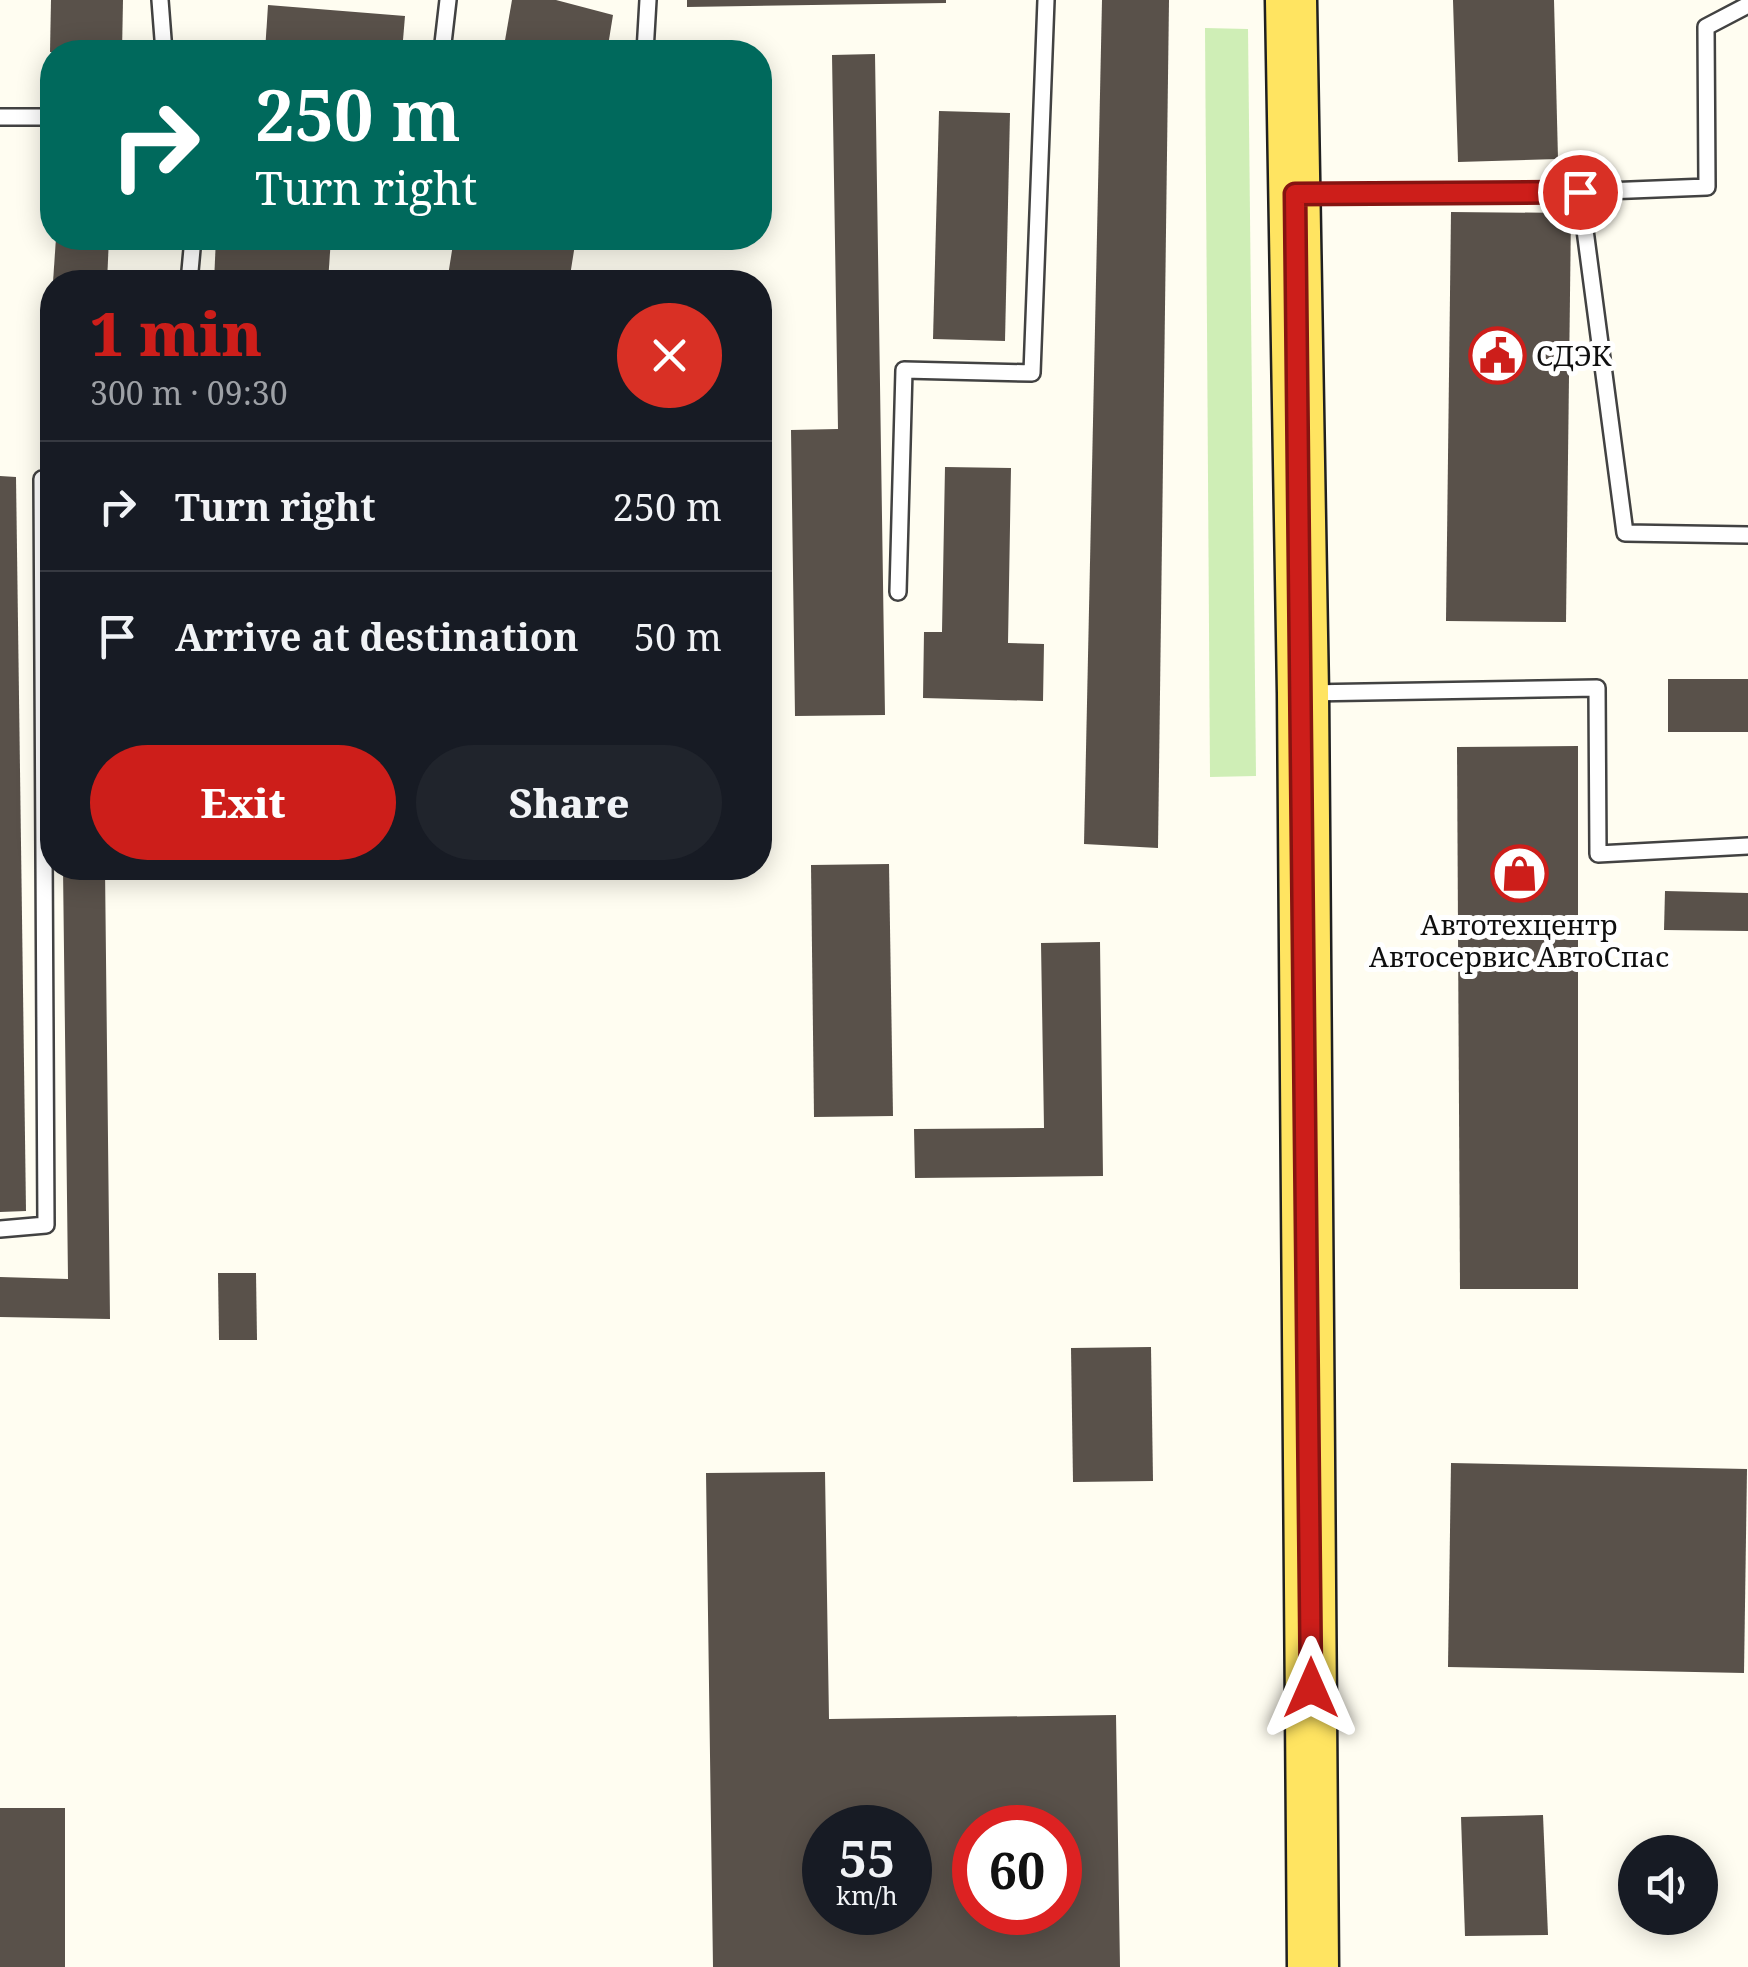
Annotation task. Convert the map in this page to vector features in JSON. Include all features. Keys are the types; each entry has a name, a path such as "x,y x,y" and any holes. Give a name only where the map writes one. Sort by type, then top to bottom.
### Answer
{"main road":[{"path":"1291,0 1304,693 1313,1967"}],"lane":[{"path":"160,0 163,40"},
{"path":"443,40 448,0"},
{"path":"646,40 648,0"},
{"path":"898,592 904,370 1032,372 1046,0"},
{"path":"1295,194 1707,187 1706,27 1748,6"},
{"path":"0,117 40,117"},
{"path":"1580,192 1624,533 1748,535"},
{"path":"1304,693 1597,688 1598,854 1748,846"},
{"path":"0,1229 46,1225 44,880"}],"green space":[{"path":"1205,28 1248,29 1256,776 1210,777"}],"building":[{"path":"51,0 123,0 122,40 50,40"},
{"path":"512,0 556,0 613,15 609,40 505,40"},
{"path":"687,0 946,0 946,3 687,7"},
{"path":"1102,0 1169,0 1158,848 1084,844"},
{"path":"1453,0 1554,0 1558,159 1458,162"},
{"path":"268,5 405,16 403,40 266,40"},
{"path":"875,54 885,715 795,716 791,430 838,429 832,55"},
{"path":"939,111 1010,113 1005,341 933,339"},
{"path":"1451,212 1571,213 1566,622 1446,621"},
{"path":"55,250 108,250 108,270 54,270"},
{"path":"215,250 330,250 329,270 215,270"},
{"path":"452,250 574,250 571,270 449,270"},
{"path":"945,467 1011,468 1008,643 1044,644 1043,701 923,698 924,632 942,632"},
{"path":"0,476 16,477 26,1211 0,1212"},
{"path":"1668,679 1748,679 1748,732 1668,732"},
{"path":"1578,746 1578,1289 1460,1289 1457,747"},
{"path":"889,864 893,1116 814,1117 811,865"},
{"path":"63,880 105,880 110,1319 0,1317 0,1277 68,1279"},
{"path":"1665,891 1748,893 1748,931 1664,930"},
{"path":"1100,942 1103,1176 915,1178 914,1129 1044,1128 1041,943"},
{"path":"218,1273 256,1273 257,1340 219,1340"},
{"path":"1151,1347 1153,1481 1073,1482 1071,1348"},
{"path":"1451,1463 1747,1469 1744,1673 1448,1667"},
{"path":"825,1472 829,1719 1116,1715 1120,1967 713,1967 706,1473"},
{"path":"0,1808 65,1808 65,1967 0,1967"},
{"path":"1543,1815 1548,1935 1465,1936 1461,1817"}],"place":[{"name":"СДЭК","path":"1497,355"},
{"name":"Автотехцентр Автосервис АвтоСпас","path":"1519,873"}],"route":[{"path":"1311,1688 1304,693 1295,194 1580,192"}]}
